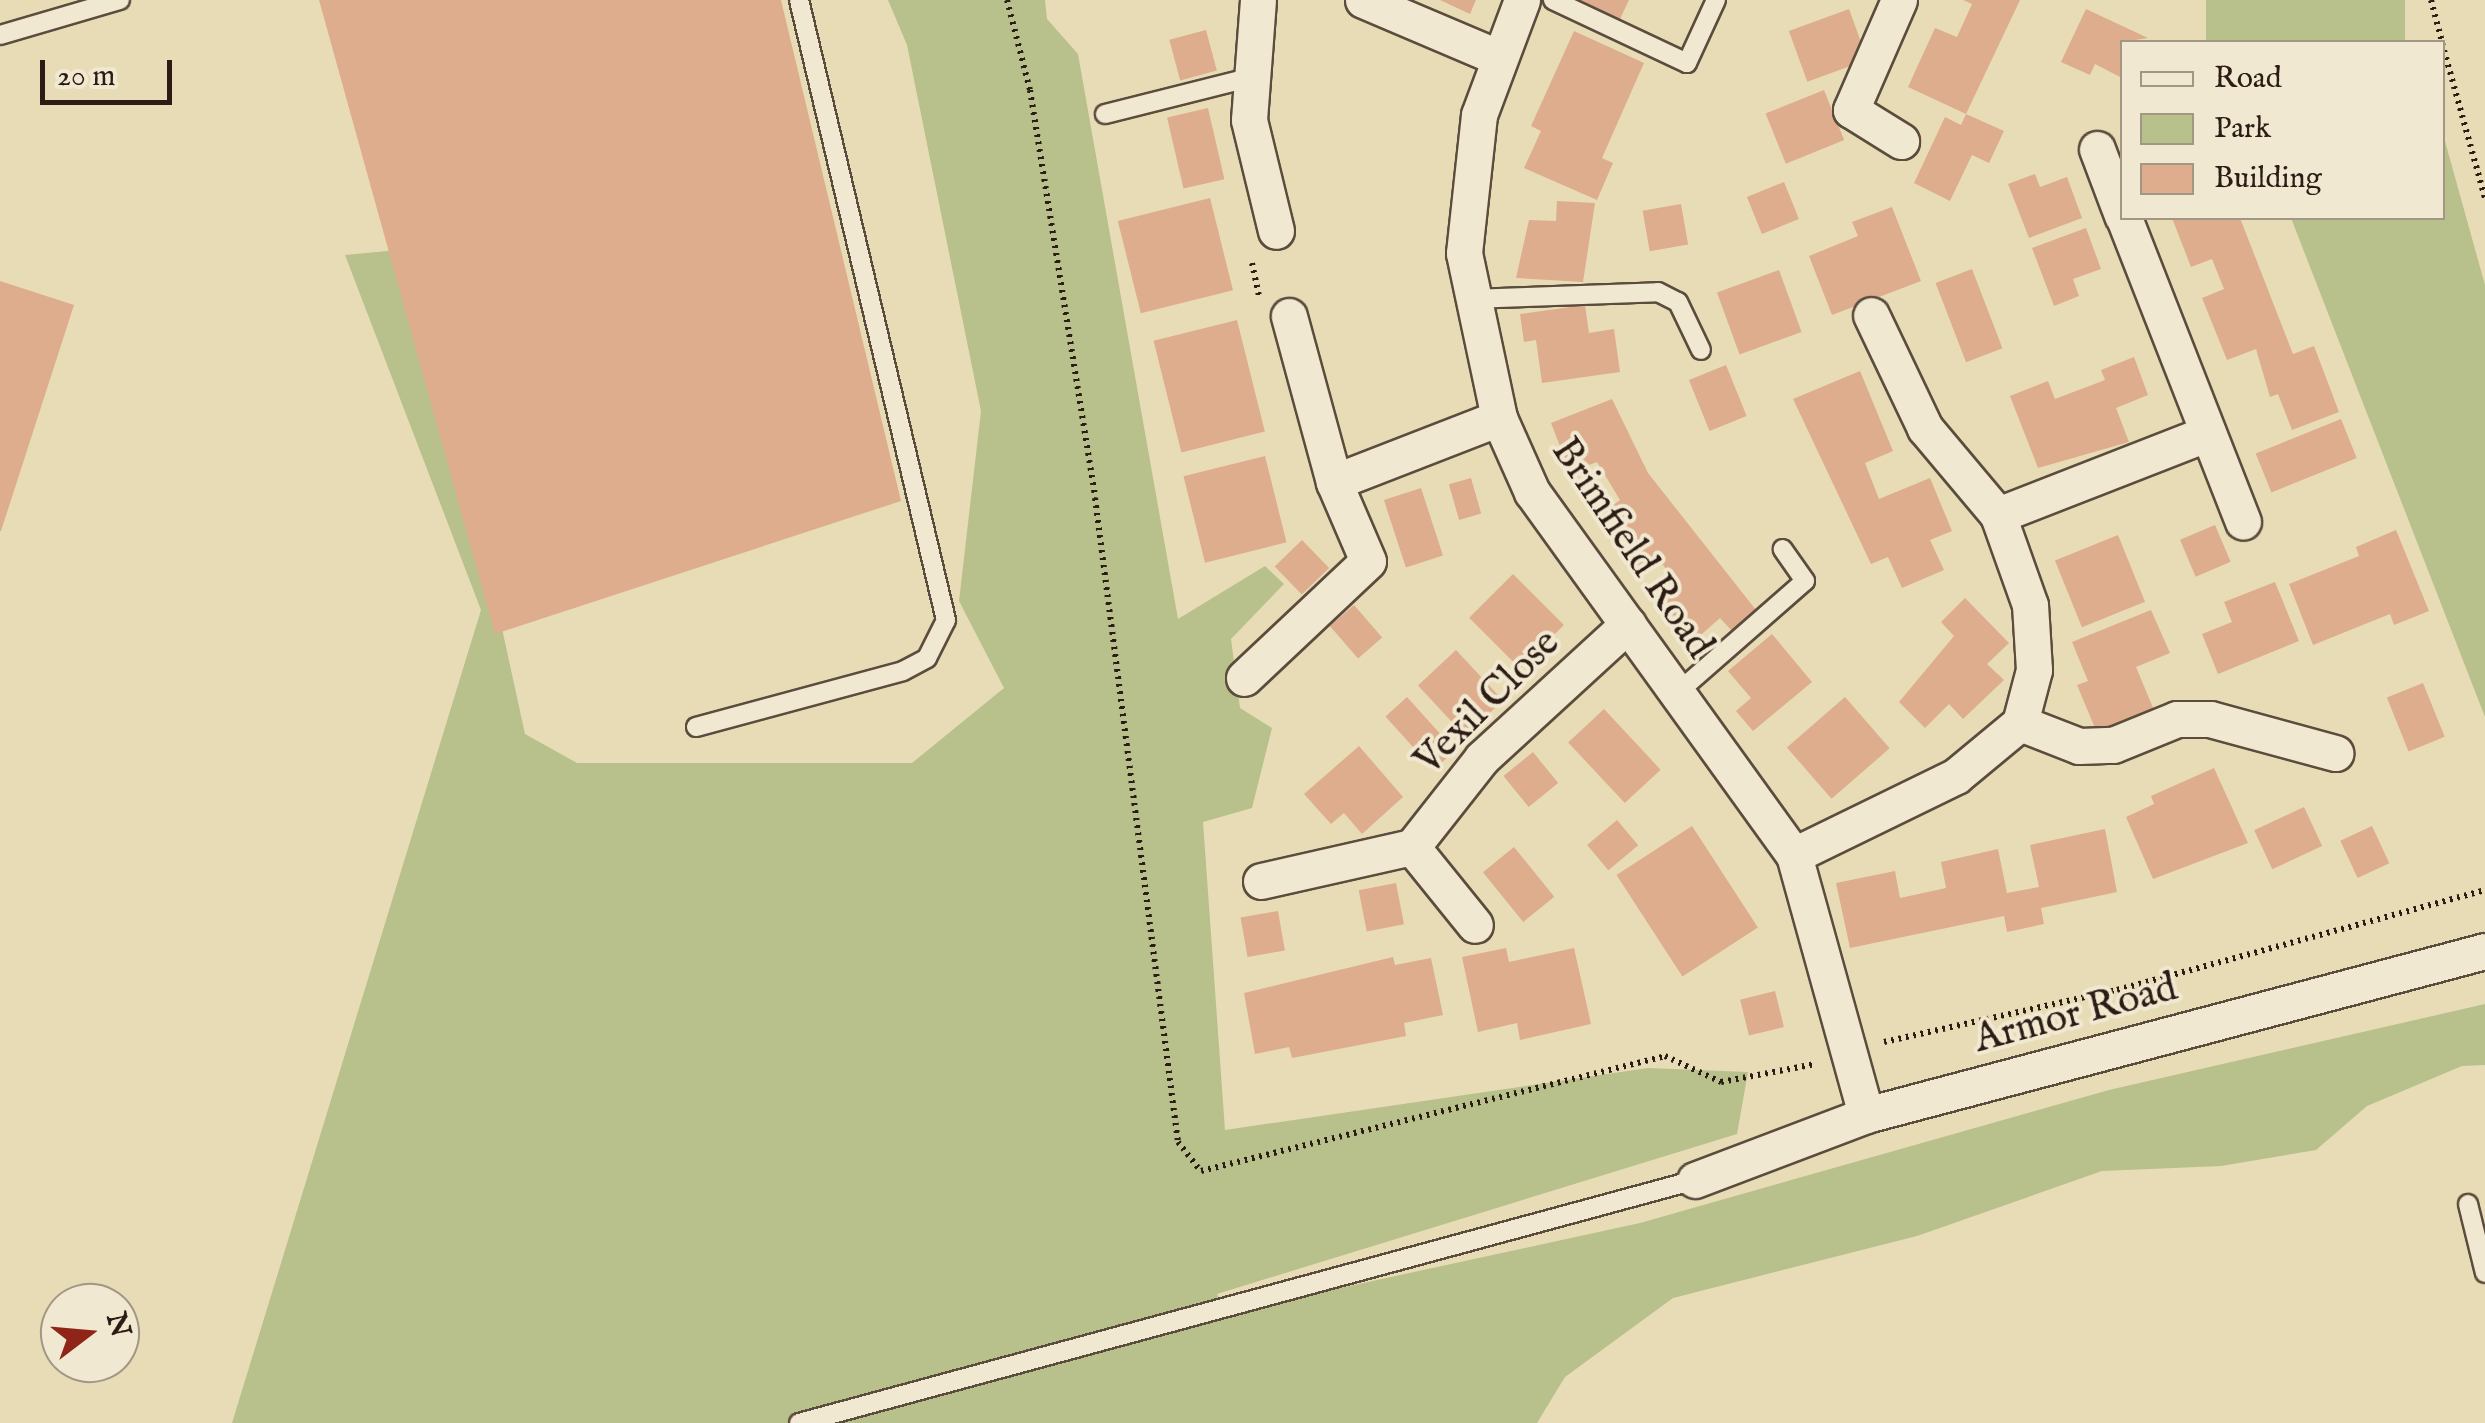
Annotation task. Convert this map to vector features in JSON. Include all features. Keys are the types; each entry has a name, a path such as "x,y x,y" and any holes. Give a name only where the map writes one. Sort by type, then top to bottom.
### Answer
{"street":[{"path":"1258,0 1248,78 1249,120 1276,231"},
{"path":"1363,0 1495,56"},
{"name":"Brimfield Road","path":"1522,0 1495,56 1468,181 1471,299 1499,418 1532,492 1794,855 1866,1115"},
{"path":"1899,0 1851,110 1901,140"},
{"path":"2097,150 2120,208"},
{"path":"2125,220 2243,522"},
{"path":"1794,855 1956,776 2020,723 2034,670 2030,604 1998,515 1924,428 1871,315"},
{"path":"1244,678 1368,561 1334,482 1289,316"},
{"path":"1334,482 1499,418"},
{"path":"1998,515 2208,433"},
{"name":"Vexil Close","path":"1412,846 1482,758 1628,624"},
{"path":"2020,723 2078,746 2114,744 2176,719 2210,719 2335,753"},
{"path":"1262,880 1412,846 1475,925"},
{"name":"Armor Road","path":"1695,1180 1866,1115 2485,951"}],"lane":[{"path":"0,34 120,0"},
{"path":"696,727 903,672 927,658 946,620 800,0"},
{"path":"1553,0 1687,62 1716,0"},
{"path":"1105,114 1248,78"},
{"path":"1471,299 1658,292 1678,302 1701,350"},
{"path":"1677,693 1805,581 1783,549"},
{"path":"799,1423 1695,1180"},
{"path":"2468,1204 2485,1272"}],"path":[{"path":"1006,0 1030,90 1095,498 1178,1142 1202,1172 1666,1056 1721,1082 1759,1080 1827,1061"},
{"path":"2430,0 2441,40"},
{"path":"2445,54 2485,198"},
{"path":"1276,231 1252,266 1262,305 1289,316"},
{"path":"1882,1042 2117,990 2485,890"}],"green space":[{"path":"888,0 1045,0 1047,19 1078,54 1178,619 1265,566 1284,584 1231,639 1240,708 1272,728 1252,808 1203,822 1225,1130 1648,1068 1748,1072 1737,1134 1217,1294 1225,1313 1640,1223 2109,1090 2485,1004 2485,1065 2462,1066 2367,1106 2316,1150 2221,1166 2102,1171 1917,1236 1673,1298 1565,1377 1537,1423 232,1423 481,610 345,255 419,248 525,734 577,763 912,763 1004,688 959,601 981,411 907,45"},
{"path":"2206,0 2405,0 2405,40 2206,40"},
{"path":"2445,141 2485,285 2485,717 2292,220 2445,220"}],"building":[{"path":"319,0 781,0 901,501 495,634"},
{"path":"1440,0 1476,0 1470,14"},
{"path":"1580,0 1629,0 1620,19"},
{"path":"1963,0 2020,0 1966,114 1908,87 1935,28 1957,37 1972,4"},
{"path":"1849,9 1867,60 1807,82 1789,31"},
{"path":"2086,9 2148,38 2120,40 2120,77 2095,64 2090,75 2061,62"},
{"path":"1206,30 1217,71 1180,80 1169,40"},
{"path":"1574,31 1644,63 1602,158 1613,163 1597,200 1524,168 1541,131 1531,126"},
{"path":"1824,90 1844,140 1786,164 1766,114"},
{"path":"1208,108 1224,179 1183,189 1167,117"},
{"path":"1966,114 2004,131 1989,163 1972,155 1950,201 1914,183 1945,117 1961,125"},
{"path":"2035,174 2040,187 2067,177 2082,218 2029,238 2008,184"},
{"path":"1784,182 1799,219 1762,234 1747,197"},
{"path":"1210,198 1233,290 1141,313 1118,221"},
{"path":"1557,201 1595,203 1583,282 1516,278 1529,220 1556,221"},
{"path":"1681,204 1688,244 1650,251 1643,211"},
{"path":"1892,207 1921,281 1832,315 1809,256 1858,236 1852,222"},
{"path":"2173,220 2241,220 2293,354 2314,346 2339,412 2292,430 2278,394 2270,397 2256,349 2227,360 2202,298 2224,289 2212,259 2191,267"},
{"path":"2086,228 2101,269 2073,279 2079,296 2054,306 2032,248"},
{"path":"1972,269 2002,348 1966,362 1936,283"},
{"path":"1779,270 1802,332 1740,355 1717,293"},
{"path":"0,281 74,305 1,531 0,531"},
{"path":"1585,305 1589,333 1614,329 1620,372 1542,383 1536,340 1524,342 1520,314"},
{"path":"1237,320 1265,432 1181,452 1154,341"},
{"path":"2134,357 2148,395 2116,408 2129,442 2038,468 2010,396 2048,381 2055,399 2105,380 2101,370"},
{"path":"1726,365 1747,416 1710,431 1689,380"},
{"path":"1860,371 1893,451 1865,463 1879,499 1930,478 1952,531 1930,540 1944,570 1902,588 1888,557 1871,564 1793,399"},
{"path":"1612,399 1648,473 1756,610 1732,631 1720,618 1694,641 1659,598 1678,583 1658,559 1639,574 1596,518 1620,500 1597,462 1570,472 1551,423"},
{"path":"2341,419 2357,458 2271,492 2256,453"},
{"path":"1265,456 1287,542 1205,563 1183,476"},
{"path":"1471,478 1481,514 1459,520 1449,484"},
{"path":"1421,488 1443,556 1406,568 1384,500"},
{"path":"2215,525 2231,562 2196,577 2180,540"},
{"path":"2396,530 2429,611 2394,625 2390,614 2313,645 2289,584 2359,556 2356,547"},
{"path":"2118,535 2145,602 2082,627 2055,560"},
{"path":"1302,540 1329,568 1302,594 1275,566"},
{"path":"1513,574 1564,625 1520,669 1469,618"},
{"path":"2275,582 2299,641 2218,674 2202,634 2232,622 2224,602"},
{"path":"1965,598 2009,643 1987,664 2004,680 1963,719 1949,704 1925,728 1899,702 1954,636 1941,622"},
{"path":"1354,605 1382,637 1358,658 1330,626"},
{"path":"2151,610 2170,653 2136,667 2154,710 2097,733 2077,685 2088,681 2072,642"},
{"path":"1772,634 1812,682 1753,731 1736,711 1751,698 1728,671"},
{"path":"1456,650 1503,700 1465,736 1418,685"},
{"path":"2423,683 2445,737 2409,751 2387,698"},
{"path":"1407,697 1455,751 1434,770 1385,716"},
{"path":"1845,697 1890,748 1831,799 1787,748"},
{"path":"1604,709 1661,770 1625,803 1568,742"},
{"path":"1359,746 1403,797 1362,834 1344,813 1331,824 1304,794"},
{"path":"1533,752 1558,783 1529,807 1503,776"},
{"path":"2214,768 2248,843 2153,879 2126,817 2154,804 2151,796"},
{"path":"2304,807 2322,846 2272,869 2254,830"},
{"path":"1617,820 1638,845 1608,870 1587,845"},
{"path":"1692,826 1758,927 1682,976 1617,875"},
{"path":"2372,826 2389,863 2358,878 2340,841"},
{"path":"2105,829 2117,892 2041,908 2044,924 2007,932 2004,916 1850,948 1836,883 1895,871 1900,898 1946,888 1941,862 1998,849 2007,893 2039,887 2030,845"},
{"path":"1514,847 1554,897 1523,922 1483,872"},
{"path":"1396,883 1404,924 1367,931 1359,890"},
{"path":"1278,911 1285,950 1248,957 1241,918"},
{"path":"1506,948 1509,962 1574,948 1591,1024 1520,1040 1517,1023 1478,1032 1462,957"},
{"path":"1393,957 1395,965 1431,958 1443,1015 1404,1023 1406,1036 1292,1058 1289,1047 1255,1054 1244,993"},
{"path":"1775,991 1784,1027 1749,1036 1740,1000"}]}
